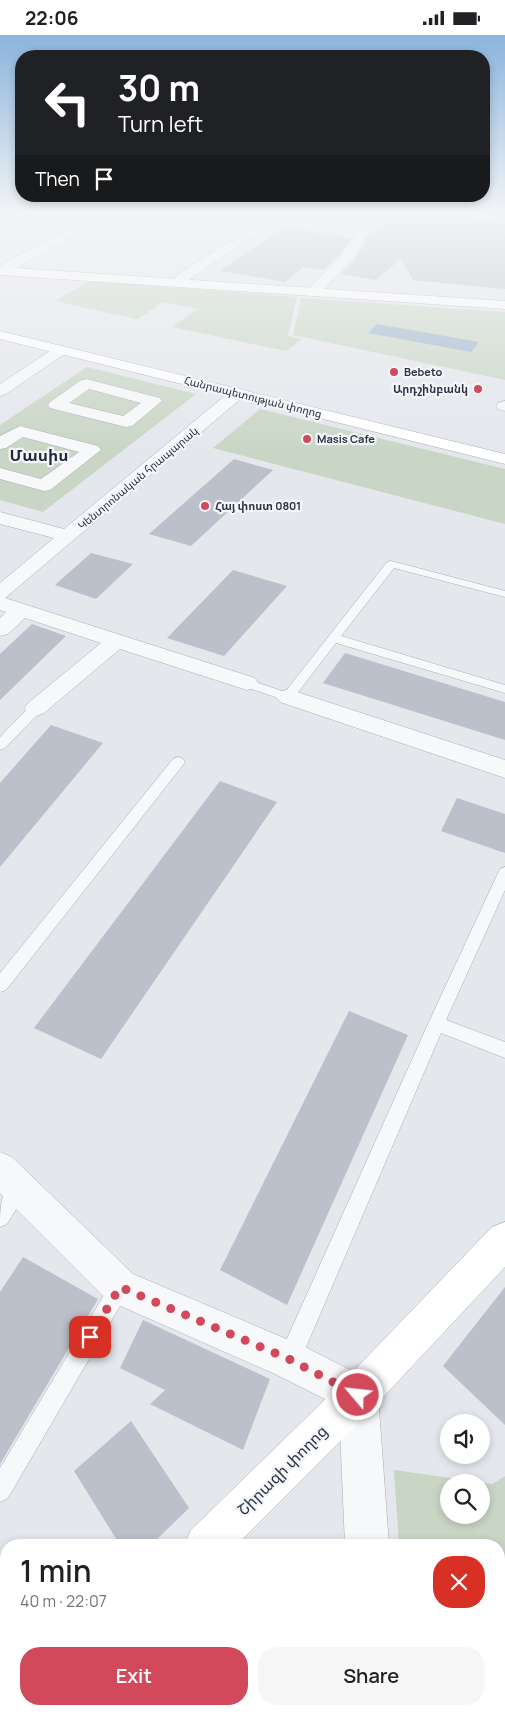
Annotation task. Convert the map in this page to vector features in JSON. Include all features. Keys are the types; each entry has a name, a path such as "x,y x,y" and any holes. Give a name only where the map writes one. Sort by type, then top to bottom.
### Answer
{"street":[{"path":"334,293 505,305"},
{"name":"Հանրապետության փողոց","path":"0,335 505,459"},
{"path":"0,391 61,350"},
{"path":"100,387 118,375"},
{"path":"86,384 142,398 154,401 126,423 56,405 86,384"},
{"path":"142,398 160,385"},
{"name":"Կենտրոնական հրապարակ","path":"0,518 68,536 238,393"},
{"path":"36,435 73,409"},
{"path":"76,446 112,419"},
{"path":"0,445 20,431 92,450 44,486 0,473"},
{"path":"12,496 31,482"},
{"path":"0,593 68,536"},
{"path":"0,603 247,683"},
{"path":"0,629 21,610"},
{"path":"36,708 117,641"},
{"path":"288,697 505,769"},
{"path":"7,1191 120,1287 289,1359 358,1395 368,1539"},
{"name":"Շիրազի փողոց","path":"212,1539 358,1395 505,1240"}],"lane":[{"path":"247,683 288,697 391,564 505,594"},
{"path":"334,637 505,689"},
{"path":"0,745 36,708"},
{"path":"0,985 178,762"},
{"path":"289,1359 436,1024 505,873"},
{"path":"436,1024 505,1050"},
{"path":"0,1490 120,1287"}],"green space":[{"path":"68,293 250,293 297,297 288,336 302,339 286,351 172,327 197,309 163,302 137,319 54,301"},
{"path":"301,298 505,312 505,380 293,335"},
{"path":"87,367 196,394 43,512 0,500 0,425"},
{"path":"260,409 505,469 505,524 213,448"},
{"path":"394,1470 440,1477 440,1524 490,1524 490,1484 505,1476 505,1539 399,1539"}],"water":[{"path":"377,324 479,342 471,352 368,333"}],"building":[{"path":"234,459 273,470 191,546 149,534"},
{"path":"91,553 133,564 96,599 55,585"},
{"path":"233,570 287,586 224,656 167,638"},
{"path":"32,624 66,636 0,700 0,654"},
{"path":"345,653 505,702 505,740 323,683"},
{"path":"51,725 103,743 0,867 0,783"},
{"path":"220,781 277,802 101,1059 34,1028"},
{"path":"457,798 505,814 505,853 441,831"},
{"path":"349,1011 408,1035 287,1305 220,1270"},
{"path":"23,1257 98,1299 0,1464 0,1292"},
{"path":"505,1287 505,1425 443,1366"},
{"path":"143,1320 270,1379 243,1450 150,1404 165,1390 120,1368"},
{"path":"131,1421 189,1508 157,1539 116,1539 74,1471"}],"place":[{"name":"Bebeto","path":"394,372"},
{"name":"Արդշինբանկ","path":"478,389"},
{"name":"Masis Cafe","path":"307,439"},
{"name":"Հայ փոստ 0801","path":"205,506"}],"district":[{"name":"Մասիս","path":"39,455"}],"route":[{"path":"90,1337 120,1287 289,1359 358,1395"}]}
